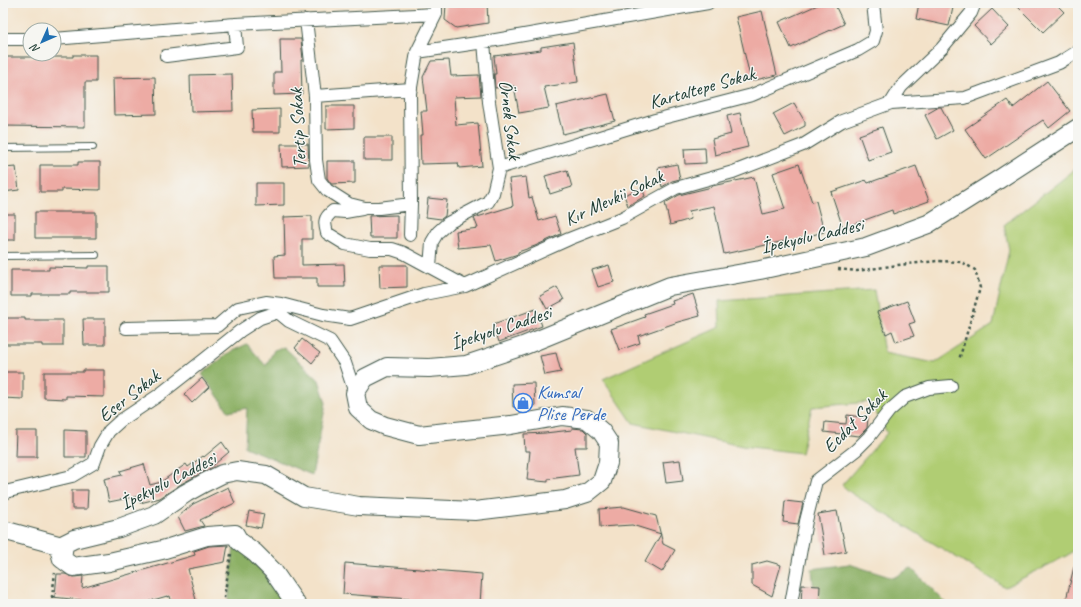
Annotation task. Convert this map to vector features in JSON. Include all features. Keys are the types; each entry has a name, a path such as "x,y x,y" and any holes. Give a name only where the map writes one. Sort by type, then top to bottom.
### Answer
{"street":[{"path":"417,52 484,42 708,3"},
{"name":"Kartaltepe Sokak","path":"499,168 655,120 752,95 858,50 873,41 876,31 873,3"},
{"path":"891,103 901,87 942,48 971,13 975,3"},
{"path":"62,38 235,24 306,20 436,8 417,52 410,93 410,235"},
{"name":"Tertip Sokak","path":"306,20 314,96 316,160 319,180 327,190 349,204 365,208"},
{"path":"166,56 237,47 235,24"},
{"path":"3,39 22,39"},
{"name":"Örnek Sokak","path":"430,267 432,242 438,232 448,223 488,202 493,193 499,168 489,102 484,42"},
{"name":"Kır Mevkii Sokak","path":"126,328 217,326 238,308 266,302 279,308 350,319 424,294 465,286 569,239 622,218 676,188 733,172 796,148 842,122 891,103 965,98 1059,63 1078,51"},
{"path":"314,96 411,89"},
{"name":"İpekyolu Caddesi","path":"62,559 64,544 74,539 119,528 154,515 186,493 222,474 237,472 266,476 304,497 359,506 475,511 565,500 587,493 602,481 608,463 609,443 601,431 587,419 562,416 511,425 419,434 385,426 370,420 358,408 355,393 365,378 387,368 429,368 466,365 523,346 670,286 760,270 866,247 928,224 1078,128"},
{"name":"Tertip Sokak","path":"411,204 379,208 365,208 345,212 332,211 327,216 325,224 327,233 345,244 370,249 392,249 404,252 465,286"},
{"path":"279,308 289,321 330,341 345,363 355,393"},
{"name":"Eser Sokak","path":"3,494 72,476 94,464 100,446 109,431 120,421 159,395 240,331 279,308"},
{"name":"Ecdat Sokak","path":"791,604 806,520 816,481 856,450 869,437 889,411 905,397 929,388 951,386"},
{"path":"3,530 58,545 62,559 72,567 109,562 162,550 207,536 235,534 239,541 255,553 273,571 296,604"}],"lane":[{"path":"3,148 93,148"},
{"path":"3,256 96,255"}],"path":[{"path":"837,269 857,271 937,261 962,262 975,270 980,288 959,360"},
{"path":"223,604 235,534"}],"green space":[{"path":"1078,167 1078,546 1068,555 1005,587 851,493 842,485 887,433 870,402 812,407 801,453 742,446 633,423 603,379 720,327 719,301 874,290 884,353 935,363 993,325 1009,250 1004,225"},
{"path":"247,344 266,366 274,350 284,347 319,380 326,403 312,475 245,447 247,408 229,412 202,374 230,352"},
{"path":"234,545 254,558 287,604 228,604"},
{"path":"849,564 893,578 911,568 947,604 815,604 812,569"}],"building":[{"path":"446,3 487,3 488,23 456,28 445,20"},
{"path":"822,3 834,3 844,24 791,48 779,22"},
{"path":"919,3 954,3 949,26 916,19"},
{"path":"1014,3 1055,3 1064,12 1043,32"},
{"path":"992,9 1009,27 991,44 974,26"},
{"path":"762,11 777,75 751,81 736,17"},
{"path":"280,39 301,39 303,60 301,60 302,94 274,95 274,72 281,72"},
{"path":"573,42 578,82 544,87 549,108 519,113 514,86 495,88 494,74 496,74 494,56 541,50 541,47"},
{"path":"73,55 96,55 96,82 85,82 85,127 3,126 3,57 22,57 22,62 62,62 62,57 73,57"},
{"path":"449,60 451,76 479,75 481,96 454,97 456,125 478,123 482,166 459,168 458,163 421,164 420,135 423,135 421,111 427,111 423,77 431,61"},
{"path":"232,74 233,111 191,112 190,75"},
{"path":"155,77 156,114 114,115 113,78"},
{"path":"1047,81 1070,111 1049,128 1043,120 986,159 965,129 1007,100 1013,108"},
{"path":"608,94 615,121 563,134 556,106"},
{"path":"794,103 805,122 805,126 785,136 773,114"},
{"path":"326,106 354,106 354,128 326,129"},
{"path":"941,107 953,130 937,139 925,115"},
{"path":"280,109 280,132 253,132 252,110"},
{"path":"740,113 748,147 715,155 712,139 731,134 727,116"},
{"path":"882,127 891,152 868,160 859,135"},
{"path":"364,137 392,137 392,160 364,160"},
{"path":"281,144 308,144 309,166 282,167"},
{"path":"705,148 706,163 685,164 684,149"},
{"path":"327,161 355,161 355,183 331,184 327,178"},
{"path":"78,162 100,162 100,190 62,189 62,192 40,192 40,165 78,165"},
{"path":"677,164 680,179 672,181 662,187 658,168"},
{"path":"799,164 812,202 816,201 824,232 785,242 724,254 714,206 689,211 691,219 670,225 665,203 679,195 754,177 763,214 785,209 773,173"},
{"path":"916,166 929,201 893,214 892,210 843,228 831,192 866,180 868,183"},
{"path":"16,167 19,190 3,192 3,168"},
{"path":"567,170 572,187 550,194 545,176"},
{"path":"526,177 529,198 532,197 539,221 555,216 561,234 518,252 518,254 496,261 491,245 458,248 456,231 478,228 474,218 513,206 509,179"},
{"path":"256,183 284,183 284,205 256,206"},
{"path":"642,188 645,196 628,206 624,195"},
{"path":"428,198 447,200 445,216 441,219 426,217"},
{"path":"35,212 96,212 96,238 35,238"},
{"path":"3,214 15,214 15,240 3,240"},
{"path":"397,215 397,238 370,238 369,216"},
{"path":"312,216 312,239 302,239 302,265 344,264 345,287 317,287 317,278 275,278 274,256 285,255 284,217"},
{"path":"379,265 407,265 407,287 380,288"},
{"path":"609,265 614,282 598,287 592,270"},
{"path":"88,266 109,266 109,292 70,292 70,294 32,294 32,296 11,296 11,270 49,270 49,267 88,268"},
{"path":"557,287 564,300 547,309 540,296"},
{"path":"693,294 700,316 638,336 640,343 619,350 611,329 645,317 644,314 673,304 672,301"},
{"path":"907,301 915,322 909,324 914,336 896,342 892,331 886,334 877,312"},
{"path":"536,309 542,326 499,342 493,324"},
{"path":"4,318 25,318 25,320 63,320 63,346 42,346 42,344 4,344"},
{"path":"83,319 105,319 105,345 84,345"},
{"path":"302,339 320,353 312,363 295,348"},
{"path":"556,353 561,372 545,375 540,356"},
{"path":"83,370 104,370 104,397 66,396 66,399 44,398 44,372 83,372"},
{"path":"3,372 23,372 23,399 3,398"},
{"path":"202,378 209,387 192,403 184,394"},
{"path":"534,383 535,406 513,407 512,384"},
{"path":"847,415 868,418 867,428 859,436 824,432 825,422 846,424"},
{"path":"572,428 583,429 587,433 587,447 575,447 579,475 548,479 548,482 527,480 530,451 525,451 524,434 572,430"},
{"path":"65,430 86,431 86,457 65,457"},
{"path":"16,431 37,431 37,457 15,457"},
{"path":"222,442 229,452 209,469 181,484 160,498 140,503 139,496 109,502 104,479 122,475 120,471 144,464 150,485 161,482 186,464 188,467 203,456 204,457"},
{"path":"680,460 683,481 666,483 663,462"},
{"path":"228,487 235,503 200,520 204,526 185,531 178,517 193,504"},
{"path":"72,490 88,490 87,509 72,509"},
{"path":"785,501 803,503 798,524 783,522"},
{"path":"624,507 656,516 660,534 632,525 600,527 599,509"},
{"path":"249,511 264,514 261,528 246,525"},
{"path":"837,511 846,551 825,555 818,514"},
{"path":"661,535 663,544 675,550 662,572 645,562"},
{"path":"228,545 225,562 188,569 197,604 172,604 170,596 140,604 81,604 81,600 52,597 55,596 57,574 65,574 74,577 83,576 82,588 195,555 194,551 209,546"},
{"path":"767,561 781,565 772,596 752,585 752,565"},
{"path":"345,563 482,574 480,604 439,601 439,604 409,604 409,599 343,594"},
{"path":"1074,567 1078,567 1078,604 1065,604"},
{"path":"802,585 820,586 819,604 801,604"}],"place":[{"name":"Kumsal Plise Perde","path":"523,403"}]}
